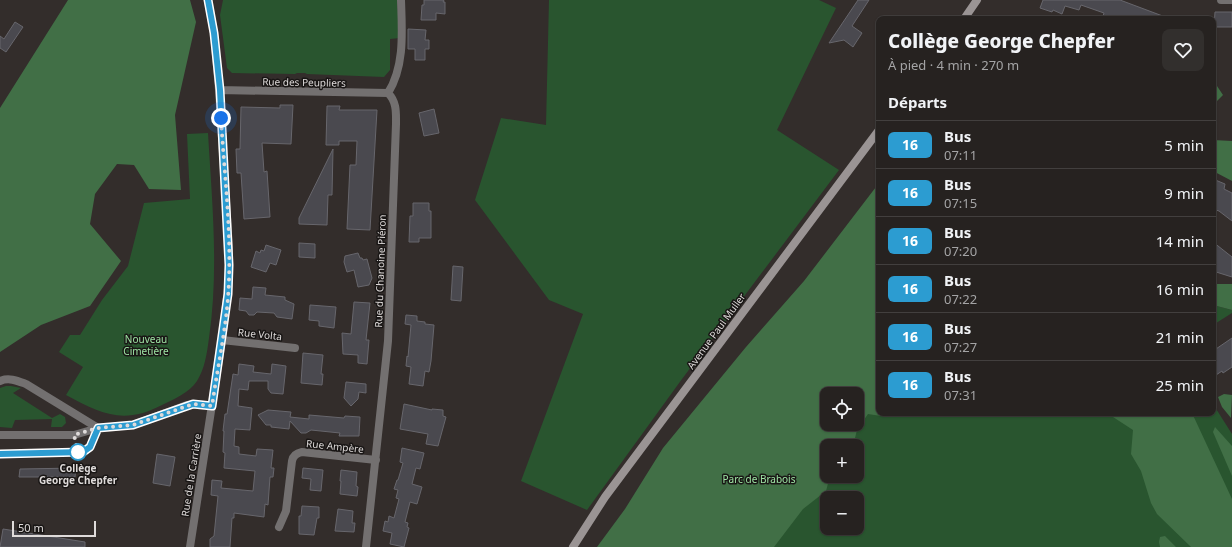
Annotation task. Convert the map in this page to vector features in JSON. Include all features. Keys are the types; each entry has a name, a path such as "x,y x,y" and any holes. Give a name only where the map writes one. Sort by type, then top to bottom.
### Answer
{"main road":[{"path":"966,16 977,0"},
{"name":"Avenue Paul Muller","path":"573,547 604,497 876,134"}],"street":[{"name":"Rue de la Carrière","path":"190,547 222,340 228,294 229,265 220,90 214,33 208,0"},
{"path":"388,93 395,80 402,48 401,0"},
{"path":"1221,0 1232,0"},
{"name":"Rue des Peupliers","path":"220,90 388,93"},
{"name":"Rue du Chanoine Piéron","path":"366,547 388,341 396,124 395,104 393,98 388,93"},
{"name":"Rue Volta","path":"222,340 295,348"},
{"path":"0,381 4,379 16,380 26,384 98,428"},
{"path":"0,435 74,435 98,428 133,425 193,404 212,406"},
{"name":"Rue Ampère","path":"279,527 286,511 293,457 298,453 302,452 376,460"}],"green space":[{"path":"68,0 190,0 196,22 175,115 181,190 149,189 134,165 117,164 95,194 90,224 121,261 90,306 41,325 0,352 0,108"},
{"path":"223,0 397,0 400,38 390,39 390,70 384,77 305,73 232,73 227,68 220,15"},
{"path":"549,0 819,0 836,8 777,130 839,170 682,379 587,510 521,481 583,314 549,300 475,200 501,118 546,125"},
{"path":"1216,86 1223,95 1216,102"},
{"name":"Nouveau Cimetière","path":"208,133 213,210 214,287 208,344 202,371 194,385 186,392 148,411 136,415 124,416 102,412 66,395 83,367 59,352 70,335 80,335 102,300 128,266 144,203 190,199 187,134"},
{"path":"1216,140 1232,141 1232,181 1216,173"},
{"path":"876,187 876,415 868,414 864,420 864,387 820,387 820,431 857,431 855,439 820,439 820,483 828,483 826,491 820,491 820,496 803,509 774,547 597,547 625,509 663,448 746,347 804,281"},
{"name":"Parc de Brabois","path":"876,202 876,416 1216,416 1216,409 1232,434 1232,547 635,547"},
{"path":"1216,284 1232,284 1232,310 1216,306"},
{"path":"1216,306 1232,310 1232,313 1216,323"},
{"path":"6,386 21,388 13,393 52,418 60,414 65,417 66,423 62,427 51,427 52,419 15,420 12,428 0,427 0,388"},
{"path":"1224,394 1232,395 1231,418 1222,407 1218,397"},
{"path":"1112,416 1193,416 1232,499 1232,547 1191,547 1157,514 1151,503 1141,471 1131,454 1133,430"},
{"path":"1215,427 1232,446 1232,476 1213,432"},
{"path":"1165,536 1176,547 1160,547 1160,537"}],"building":[{"path":"424,0 444,0 445,14 436,13 436,20 421,20 422,5 424,5"},
{"path":"858,0 869,0 852,26 862,33 853,47 844,40 829,43"},
{"path":"1043,0 1120,0 1163,16 1103,16 1104,13 1081,5 1079,10 1065,6 1062,14 1053,10 1052,12 1040,8"},
{"path":"1215,12 1232,12 1232,27 1216,27 1216,16 1215,16"},
{"path":"15,22 23,27 6,52 0,48 0,36 4,39"},
{"path":"408,29 426,30 425,40 429,40 429,49 425,49 425,60 415,60 415,49 408,49"},
{"path":"280,105 293,105 291,144 262,143 264,172 267,171 270,217 244,219 241,173 237,173 236,149 240,149 241,107 280,108"},
{"path":"327,106 340,106 339,110 377,110 370,230 347,229 350,165 356,165 357,141 339,141 339,145 326,145"},
{"path":"434,109 439,133 424,136 419,113"},
{"path":"333,149 332,195 328,195 327,225 299,224 299,218"},
{"path":"1216,180 1225,184 1224,189 1232,193 1232,221 1216,210"},
{"path":"413,203 429,203 429,211 431,211 431,238 419,238 419,242 409,242 410,216 413,216"},
{"path":"299,243 315,244 315,258 299,257"},
{"path":"1216,244 1232,257 1232,277 1216,272"},
{"path":"266,245 281,250 276,265 270,263 266,272 251,267 256,251 260,253 261,250 264,251"},
{"path":"358,253 360,258 363,260 367,259 372,278 369,285 358,287 354,270 347,272 344,262 345,256"},
{"path":"453,266 463,267 461,301 451,300"},
{"path":"253,287 266,288 265,295 285,297 285,300 294,304 292,319 277,317 274,313 257,312 254,315 249,315 246,311 239,310 240,298 252,299"},
{"path":"354,302 370,303 366,340 369,340 367,364 358,363 358,355 343,354 342,333 351,334"},
{"path":"310,305 336,307 334,328 319,326 319,321 309,320"},
{"path":"406,315 417,316 417,321 434,325 431,361 429,372 425,371 423,386 409,384 411,367 406,366 411,325 405,324"},
{"path":"1232,338 1232,367 1223,373 1222,371 1216,375 1216,349"},
{"path":"303,353 323,355 321,374 323,374 322,385 301,383"},
{"path":"239,364 254,366 253,372 271,374 272,364 286,366 283,394 271,393 268,389 268,381 249,381 248,390 239,389 238,406 252,408 250,430 235,429 234,446 239,447 239,454 256,456 257,449 273,450 271,468 274,468 273,477 270,477 268,505 265,504 264,517 234,513 234,518 232,518 230,547 210,547 210,539 214,536 218,496 211,495 212,480 222,481 221,488 253,491 255,471 224,468 225,453 223,452 223,431 225,414 227,414 233,374 238,375"},
{"path":"346,382 366,384 366,393 359,392 358,399 351,406 344,398"},
{"path":"404,404 432,410 443,410 443,416 446,417 438,446 426,444 428,434 400,429"},
{"path":"268,410 291,412 290,417 309,419 309,415 344,418 345,416 360,417 359,436 339,436 340,433 311,430 306,433 301,433 290,421 289,429 271,427 271,425 266,425 258,415"},
{"path":"402,448 424,453 420,469 416,468 412,484 422,487 417,504 410,502 405,522 408,523 407,527 409,528 404,547 390,544 392,533 383,531 385,521 388,522 389,516 394,518 399,499 396,498 398,490 394,489 403,463 400,462"},
{"path":"157,454 175,457 170,486 153,483"},
{"path":"76,468 75,477 19,477 20,469"},
{"path":"303,468 323,470 321,491 310,490 311,479 302,478"},
{"path":"341,470 357,472 357,496 340,494"},
{"path":"302,506 319,507 319,518 317,518 314,535 299,534 299,516 301,516"},
{"path":"338,509 353,511 352,523 355,523 354,532 335,531"},
{"path":"3,529 85,542 85,547 0,547"}],"bus line":[{"name":"16","path":"0,454 83,452 90,447 98,428 133,425 187,405 202,404 212,406 228,294 229,249 220,90 212,16 208,0"}],"place":[{"name":"Collège George Chepfer","path":"78,452"}],"route":[{"path":"78,452 74,435 98,428 133,425 187,405 202,404 212,406 225,319 229,280 229,249 221,118"}]}
